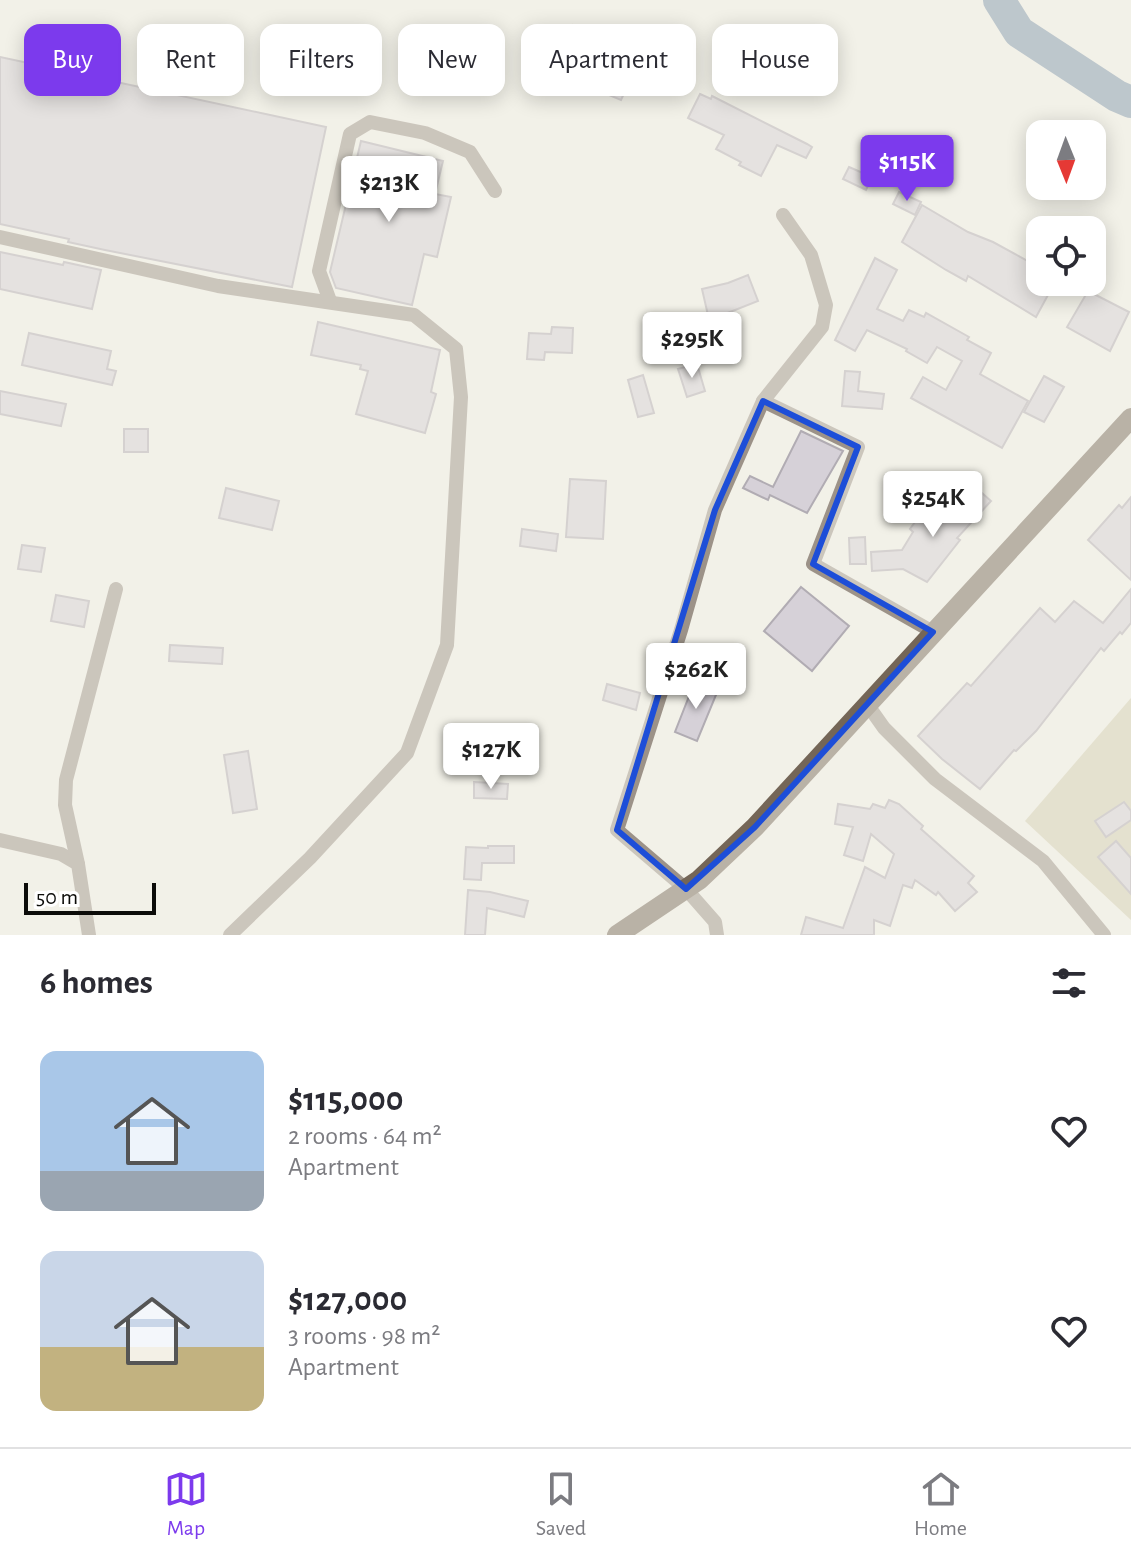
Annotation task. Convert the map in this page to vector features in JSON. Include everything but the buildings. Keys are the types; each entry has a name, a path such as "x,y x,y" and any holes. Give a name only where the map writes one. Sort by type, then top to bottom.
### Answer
{"main road":[{"path":"617,935 699,880 755,827 1131,418"}],"street":[{"path":"330,301 319,271 350,134 370,122 425,133 470,152 495,191"},
{"path":"717,935 715,922 686,889 617,830 681,630 715,510 763,401 822,327 826,305 811,255 783,215"},
{"path":"0,237 218,286 414,315 456,349 461,397 447,645 407,753 310,858 230,935"},
{"path":"763,401 858,447 813,564 933,632"},
{"path":"89,935 65,805 66,780 116,589"},
{"path":"867,704 884,728 935,779 1043,861 1104,935"},
{"path":"0,840 61,854 78,864"}],"highlighted area":[{"path":"763,401 858,447 813,564 933,632 755,827 686,889 617,830 715,510"}],"shaded area":[{"path":"1131,698 1131,920 1025,821"}],"waterway":[{"path":"999,0 1019,32 1131,102"}]}
